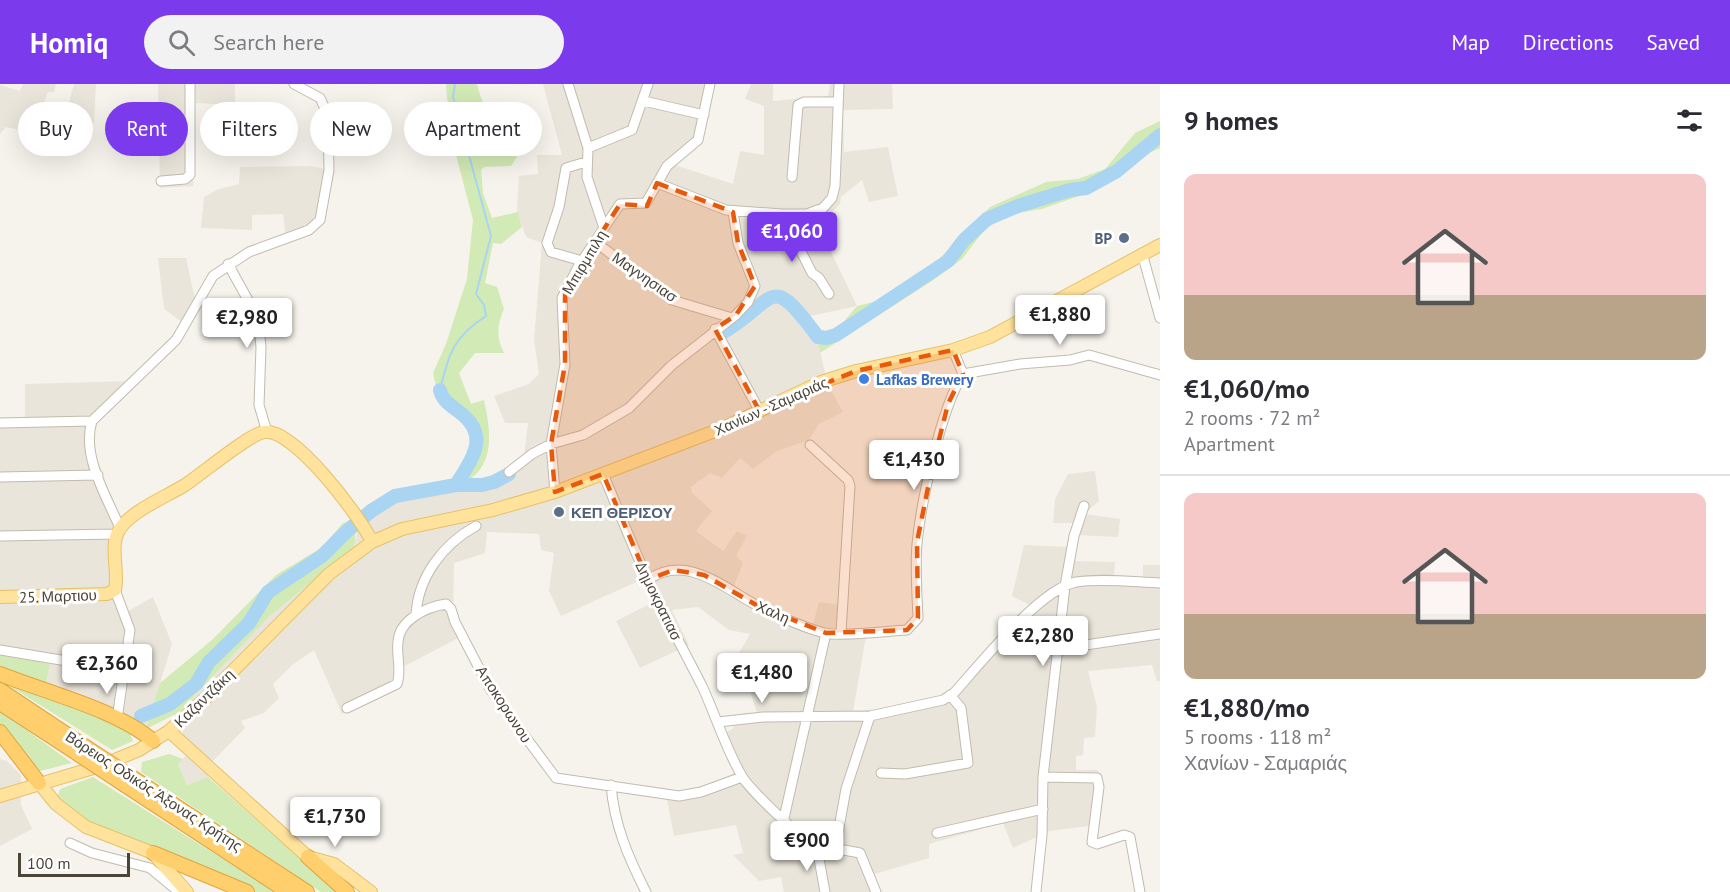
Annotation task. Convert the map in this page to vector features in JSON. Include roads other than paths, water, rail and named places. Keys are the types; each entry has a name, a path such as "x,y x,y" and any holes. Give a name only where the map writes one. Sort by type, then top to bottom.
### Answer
{"highway":[{"path":"0,675 117,719 142,731 153,741"},
{"name":"Βόρειος Οδικός Άξονας Κρήτης","path":"0,690 69,742"},
{"name":"Βόρειος Οδικός Άξονας Κρήτης","path":"0,703 69,742 308,892"},
{"path":"0,732 39,783"},
{"name":"Βόρειος Οδικός Άξονας Κρήτης","path":"127,780 288,892"},
{"path":"153,853 247,892"},
{"path":"308,857 347,892"}],"main road":[{"name":"Χανίων - Σαμαριάς","path":"372,542 402,530 492,510 555,492 723,428 821,382 856,371 953,350 990,337 1160,245"},
{"path":"115,590 118,531 147,507 211,468 255,435 267,432 273,431 293,443 346,501 372,542"},
{"name":"Καζαντζάκη","path":"0,796 103,765 169,731 208,696 329,574 372,542"},
{"name":"25. Μαρτιου","path":"0,597 107,594 115,590"},
{"path":"169,731 308,857 334,864 371,892"},
{"path":"39,783 56,804 86,827 153,853 187,892"}],"street":[{"path":"162,181 186,178 190,175 190,84"},
{"path":"0,536 118,531 98,475 89,432 92,421 177,340 213,276 249,252 309,230 320,220 328,170 328,116 320,99 294,84"},
{"path":"568,84 588,148 586,162 590,193 604,228"},
{"path":"588,148 632,130 644,101 648,84"},
{"path":"710,84 696,143 667,166 657,183 733,212 782,214 817,212 832,198 837,155 839,84"},
{"path":"644,101 704,115"},
{"path":"792,177 798,105 804,102 837,102"},
{"path":"582,261 551,252 547,243 559,207 566,168 586,162"},
{"name":"Μπιρμπιλη","path":"555,492 551,444 565,364 562,298 594,241 620,204 646,203 657,183"},
{"path":"509,472 551,444 583,435 629,408 672,365 715,329 732,318 748,302 755,286 738,243 733,212"},
{"path":"782,214 812,273 819,278 828,294"},
{"name":"Μαγνησιασ","path":"594,241 672,300 732,318"},
{"path":"1142,254 1160,318"},
{"path":"228,264 258,318 261,347 259,405 267,432"},
{"path":"715,329 759,410"},
{"path":"953,350 963,374 1089,355 1160,375"},
{"name":"Χαλη","path":"648,579 658,572 673,570 704,574 758,606 826,633 907,630 918,618 917,542 932,468 948,404 963,374"},
{"path":"0,423 92,421"},
{"path":"810,445 848,480 850,486 841,633"},
{"name":"Δημοκρατιασ","path":"603,474 648,579 718,722 742,777 753,792 817,848"},
{"path":"0,477 98,475"},
{"path":"1036,892 1043,809 1043,777 1065,586 1074,536 1084,506"},
{"path":"347,708 397,684 399,634 416,615 423,582 439,557 456,537 476,526"},
{"path":"718,722 808,716 870,716 918,706 950,695 1007,633 1065,586 1085,581 1160,584"},
{"path":"115,590 130,630 130,645 117,719"},
{"name":"Αποκορωνου","path":"416,615 439,605 449,605 490,689 549,773 564,780 679,796 701,792 742,777"},
{"path":"784,818 826,633"},
{"path":"1059,649 1160,634"},
{"path":"0,650 91,665 123,675"},
{"path":"881,773 905,774 968,763 961,708 950,695"},
{"path":"834,847 846,789 870,716"},
{"path":"1043,777 1097,778 1100,787 1092,842 1097,844 1124,835 1130,837 1140,892"},
{"path":"611,785 613,810 622,841 646,892"},
{"path":"937,833 1043,809"},
{"path":"70,843 92,853 150,868 179,892"},
{"path":"817,848 824,851 834,847 860,853 876,892"},
{"path":"817,848 825,892"}],"waterway":[{"path":"440,390 454,347 466,331 486,316 484,305 476,294 491,236 453,97 455,84"},
{"path":"722,333 772,297 780,297 790,303 818,337 826,338 836,335 948,261 964,240 987,219 1018,206 1070,190 1086,188 1117,171 1160,135"},
{"path":"440,390 447,402 468,420 474,429 476,438 473,456 456,485"},
{"path":"141,716 170,704 196,684 209,662 249,623 268,592 322,556 371,511 395,496 456,485 482,485 509,474"}],"place":[{"name":"BP","path":"1124,238"},
{"name":"Lafkas Brewery","path":"864,379"},
{"name":"ΚΕΠ ΘΕΡΙΣΟΥ","path":"559,512"}]}
